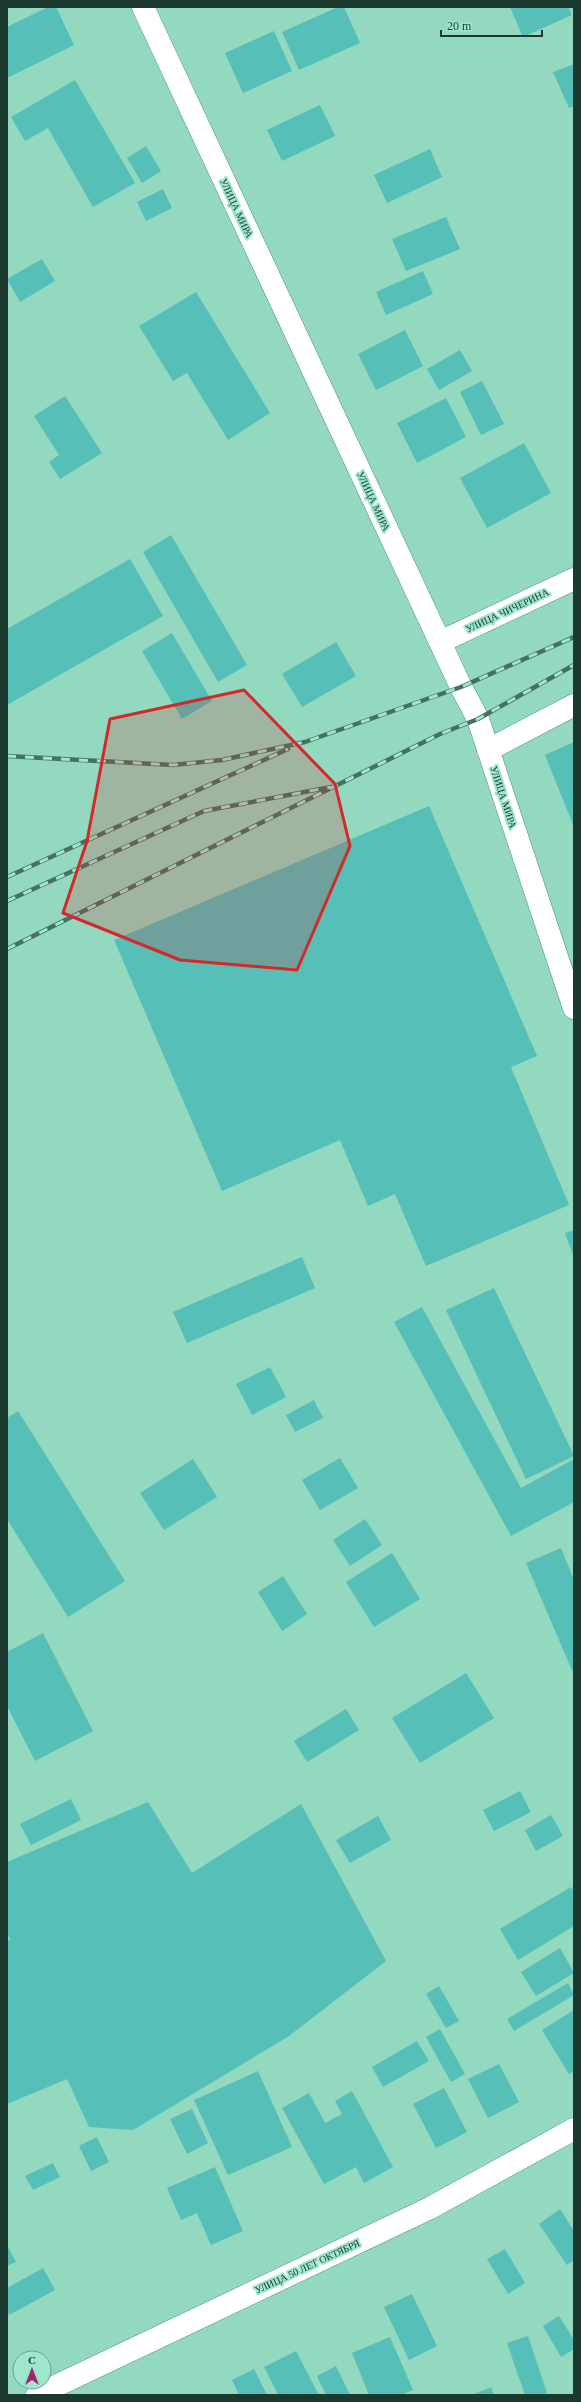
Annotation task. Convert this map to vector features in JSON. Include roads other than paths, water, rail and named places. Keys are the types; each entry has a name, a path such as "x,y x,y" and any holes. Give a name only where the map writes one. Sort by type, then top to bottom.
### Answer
{"street":[{"name":"УЛИЦА МИРА","path":"143,7 461,687 478,719 574,1008"},
{"name":"УЛИЦА ЧИЧЕРИНА","path":"440,642 574,579"},
{"path":"488,750 574,705"},
{"name":"УЛИЦА 50 ЛЕТ ОКТЯБРЯ","path":"36,2395 430,2208 574,2129"}],"railway":[{"path":"7,756 173,765 222,760 305,742 461,687 574,637"},
{"path":"7,949 440,734 478,719 574,665"},
{"path":"7,877 288,749"},
{"path":"7,901 204,811 331,787"}]}
